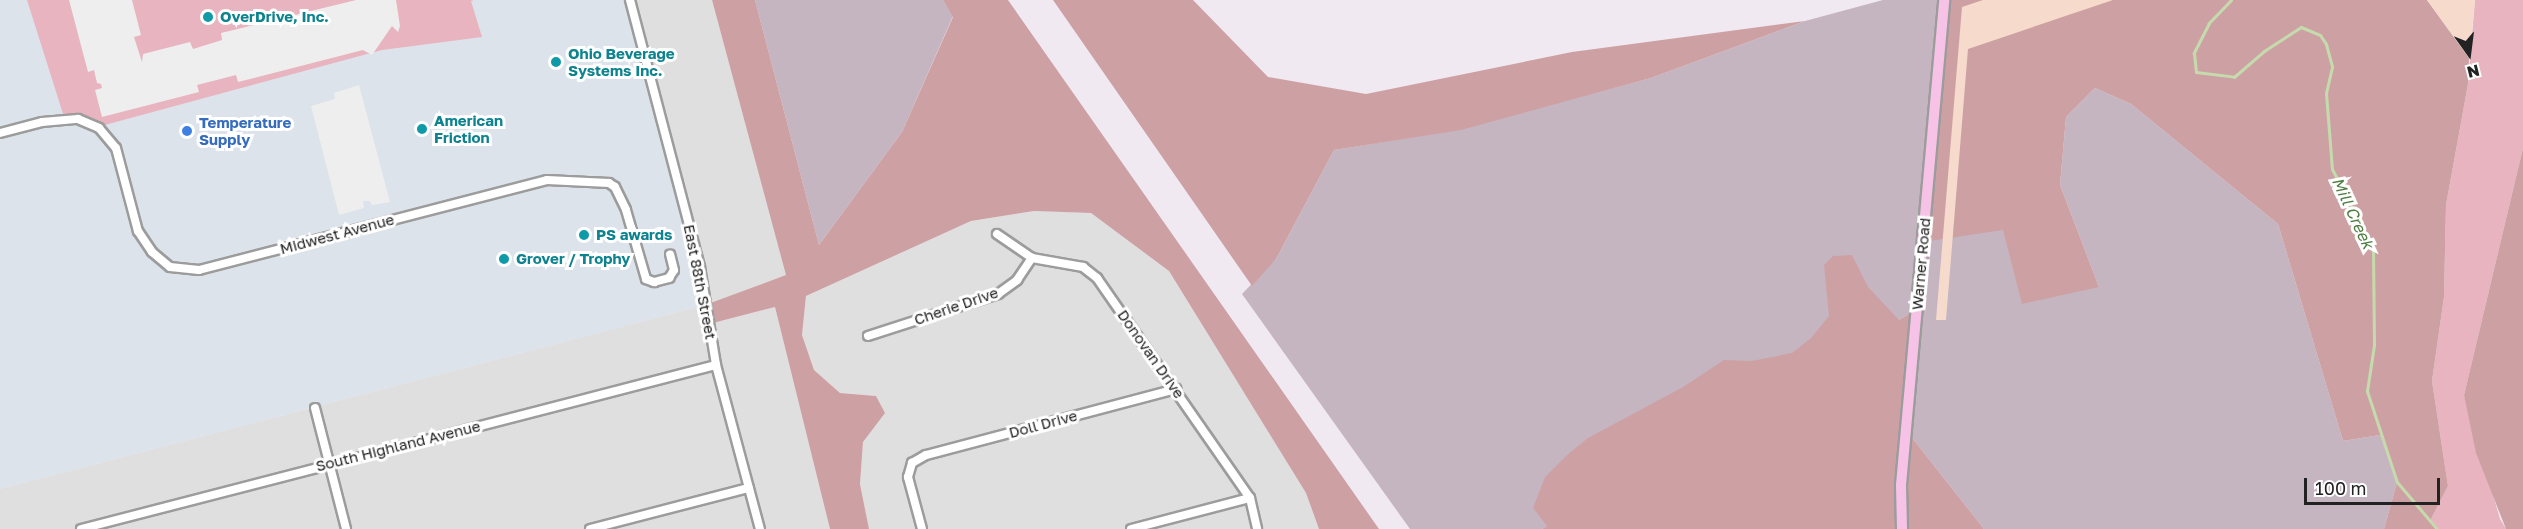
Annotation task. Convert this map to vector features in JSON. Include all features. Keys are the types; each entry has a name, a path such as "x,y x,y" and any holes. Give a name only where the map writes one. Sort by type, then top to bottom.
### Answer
{"main road":[{"name":"Warner Road","path":"1902,529 1901,485 1944,0"}],"street":[{"name":"East 88th Street","path":"630,0 700,267 716,365 760,529"},
{"name":"Midwest Avenue","path":"0,133 42,122 78,119 99,128 116,148 138,231 152,252 170,267 199,270 547,180 609,183 615,187 626,210 646,279 654,282 669,278 674,270 670,254"},
{"name":"Donovan Drive","path":"996,234 1032,258 1083,267 1097,278 1250,498 1257,529"},
{"name":"Cherie Drive","path":"868,336 998,294 1017,280 1032,258"},
{"name":"South Highland Avenue","path":"81,529 716,365"},
{"name":"Doll Drive","path":"922,529 908,477 912,463 926,455 1176,389"},
{"path":"315,408 346,529"},
{"path":"590,529 749,488"},
{"path":"1131,529 1250,498"}],"shaded area":[{"path":"0,0 630,0 700,267 705,305 0,489"},
{"path":"27,0 474,0 471,1 482,37 382,50 101,126 65,120"},
{"path":"69,0 132,0 141,35 134,37 142,62 143,54 190,42 193,49 222,40 221,33 356,0 396,0 400,26 398,32 392,26 372,55 363,50 238,82 236,75 197,85 199,92 102,117 95,90 102,88 101,84 97,83 94,70 88,72"},
{"path":"630,0 712,0 787,275 705,305"},
{"path":"712,0 755,0 819,245 902,132 953,17 943,0 1008,0 1379,529 1319,529 1306,493 1169,271 1091,213 1034,211 971,221 806,296 802,335 814,370 840,393 876,396 885,413 863,442 860,484 869,529 830,529 775,307 709,324 705,305 786,275"},
{"path":"755,0 943,0 953,16 902,132 819,245"},
{"path":"1053,0 1193,0 1268,77 1366,94 1572,52 1805,21 1651,78 1461,130 1334,150 1276,259 1252,286"},
{"path":"1883,0 1944,0 2003,230 2099,287 2060,185 2066,117 2095,88 2131,104 2278,224 2343,441 2380,435 2397,482 2384,529 1984,529 1906,430 1916,310 1542,529 1410,529 1242,294 1276,259 1334,150 1461,129 1651,78 1805,21"},
{"path":"1944,0 2427,0 2469,58 2468,84 2446,205 2444,297 2432,381 2448,486 2430,521 2437,529 2384,529 2397,482 2380,435 2343,441 2278,224 2131,104 2095,88 2066,117 2060,185 2099,287 2022,304 2003,230 1923,242"},
{"path":"1983,0 2113,0 1968,49 1946,320 1936,320 1962,7"},
{"path":"2427,0 2475,0 2469,58"},
{"path":"2475,0 2523,0 2523,148 2464,395 2500,519 2506,529 2437,529 2430,521 2448,486 2432,381 2444,297 2446,205 2468,84"},
{"path":"359,85 390,202 372,205 370,201 363,201 364,208 339,215 311,106 335,99 334,93"},
{"path":"2523,148 2523,529 2506,529 2476,453 2464,395"},
{"path":"1034,211 1091,213 1169,271 1306,493 1319,529 869,529 860,484 863,442 876,396 840,393 814,370 802,335 806,296 971,221"},
{"path":"1852,255 1868,287 1899,320 1917,309 1906,430 1984,529 1542,529 1547,526 1533,508 1545,477 1567,455 1588,438 1683,387 1724,360 1752,361 1792,353 1811,338 1829,316 1824,265 1833,256"},
{"path":"705,305 709,324 775,307 830,529 0,529 0,489"}],"waterway":[{"name":"Mill Creek","path":"2231,0 2209,23 2194,53 2196,72 2234,77 2264,51 2301,27 2320,35 2326,44 2332,67 2326,93 2332,169 2373,249 2374,345 2367,391 2397,482 2437,529"}],"place":[{"name":"OverDrive, Inc.","path":"208,17"},
{"name":"Ohio Beverage Systems Inc.","path":"556,62"},
{"name":"American Friction","path":"422,129"},
{"name":"Temperature Supply","path":"187,131"},
{"name":"PS awards","path":"584,235"},
{"name":"Grover / Trophy","path":"504,259"}]}
